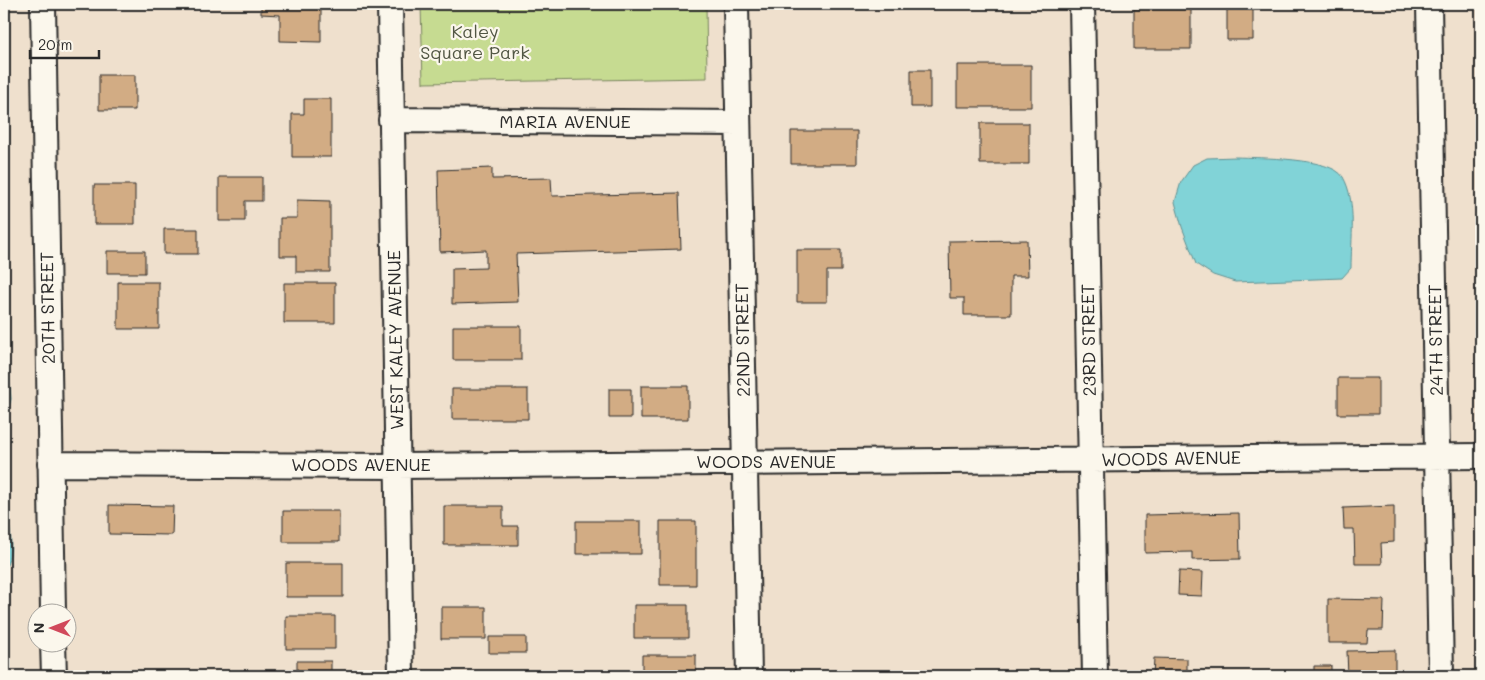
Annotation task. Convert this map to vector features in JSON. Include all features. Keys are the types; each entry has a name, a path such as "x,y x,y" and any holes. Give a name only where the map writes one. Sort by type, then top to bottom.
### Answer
{"street":[{"name":"20TH STREET","path":"43,4 53,602"},
{"name":"WEST KALEY AVENUE","path":"390,4 401,676"},
{"name":"22ND STREET","path":"736,4 749,676"},
{"name":"23RD STREET","path":"1082,4 1095,676"},
{"name":"24TH STREET","path":"1429,4 1441,676"},
{"name":"MARIA AVENUE","path":"392,120 738,123"},
{"name":"WOODS AVENUE","path":"50,464 398,466 746,461 1481,456"},
{"path":"53,652 54,676"}],"green space":[{"name":"Kaley Square Park","path":"421,4 706,4 707,78 423,83"}],"water":[{"path":"1207,158 1276,158 1310,162 1336,170 1343,177 1352,209 1352,233 1351,268 1342,278 1235,282 1213,275 1196,264 1175,202 1181,182 1193,165"},
{"path":"4,322 11,399 4,426"},
{"path":"4,507 11,539 11,548 4,571"}],"building":[{"path":"261,4 321,4 321,42 280,41 280,15 261,14"},
{"path":"1227,5 1253,5 1253,40 1227,40"},
{"path":"1134,9 1191,9 1191,49 1134,49"},
{"path":"957,65 1031,65 1031,107 957,107"},
{"path":"911,70 930,70 930,107 911,107"},
{"path":"99,75 135,75 135,110 99,110"},
{"path":"304,99 331,99 331,157 292,157 292,114 304,114"},
{"path":"980,123 1029,123 1029,164 980,164"},
{"path":"791,131 857,131 857,164 791,164"},
{"path":"492,168 492,179 551,178 552,196 679,193 681,249 516,254 518,302 452,304 452,269 486,268 486,250 440,252 438,170"},
{"path":"219,177 262,177 262,201 245,201 245,221 219,221"},
{"path":"94,185 135,185 135,224 94,224"},
{"path":"297,200 330,201 330,272 296,272 296,256 280,256 280,218 297,218"},
{"path":"164,229 198,229 198,254 164,254"},
{"path":"1027,240 1028,276 1011,276 1011,315 964,315 964,298 950,298 949,241"},
{"path":"797,250 841,250 841,271 827,271 827,302 797,302"},
{"path":"107,251 145,251 145,273 107,273"},
{"path":"118,282 159,282 159,329 118,329"},
{"path":"284,283 335,283 335,323 284,323"},
{"path":"453,326 521,326 521,360 453,360"},
{"path":"1338,378 1378,378 1378,414 1338,414"},
{"path":"641,386 688,386 688,419 641,419"},
{"path":"452,389 528,389 528,419 452,419"},
{"path":"609,389 631,389 631,418 609,418"},
{"path":"109,505 173,506 172,535 109,534"},
{"path":"444,506 503,506 503,526 518,526 518,545 444,545"},
{"path":"1394,506 1394,542 1381,543 1382,564 1355,564 1354,529 1344,529 1343,508"},
{"path":"283,511 339,511 339,542 283,542"},
{"path":"1239,513 1240,559 1192,560 1192,552 1145,553 1145,515"},
{"path":"576,521 641,521 641,554 576,554"},
{"path":"660,521 696,521 696,585 660,585"},
{"path":"286,563 343,563 343,597 286,597"},
{"path":"1179,571 1203,572 1202,596 1178,595"},
{"path":"1328,599 1384,600 1383,630 1368,630 1367,643 1328,643"},
{"path":"634,605 688,605 688,638 634,638"},
{"path":"441,607 486,607 486,639 441,639"},
{"path":"286,616 335,616 335,649 286,649"},
{"path":"489,637 526,637 526,653 489,653"},
{"path":"1395,650 1395,670 1387,670 1387,676 1348,676 1347,651"},
{"path":"642,655 696,655 696,676 642,676"},
{"path":"1154,658 1187,659 1187,676 1153,676"},
{"path":"297,661 331,661 331,676 297,676"},
{"path":"1314,666 1331,666 1331,676 1314,676"}]}
